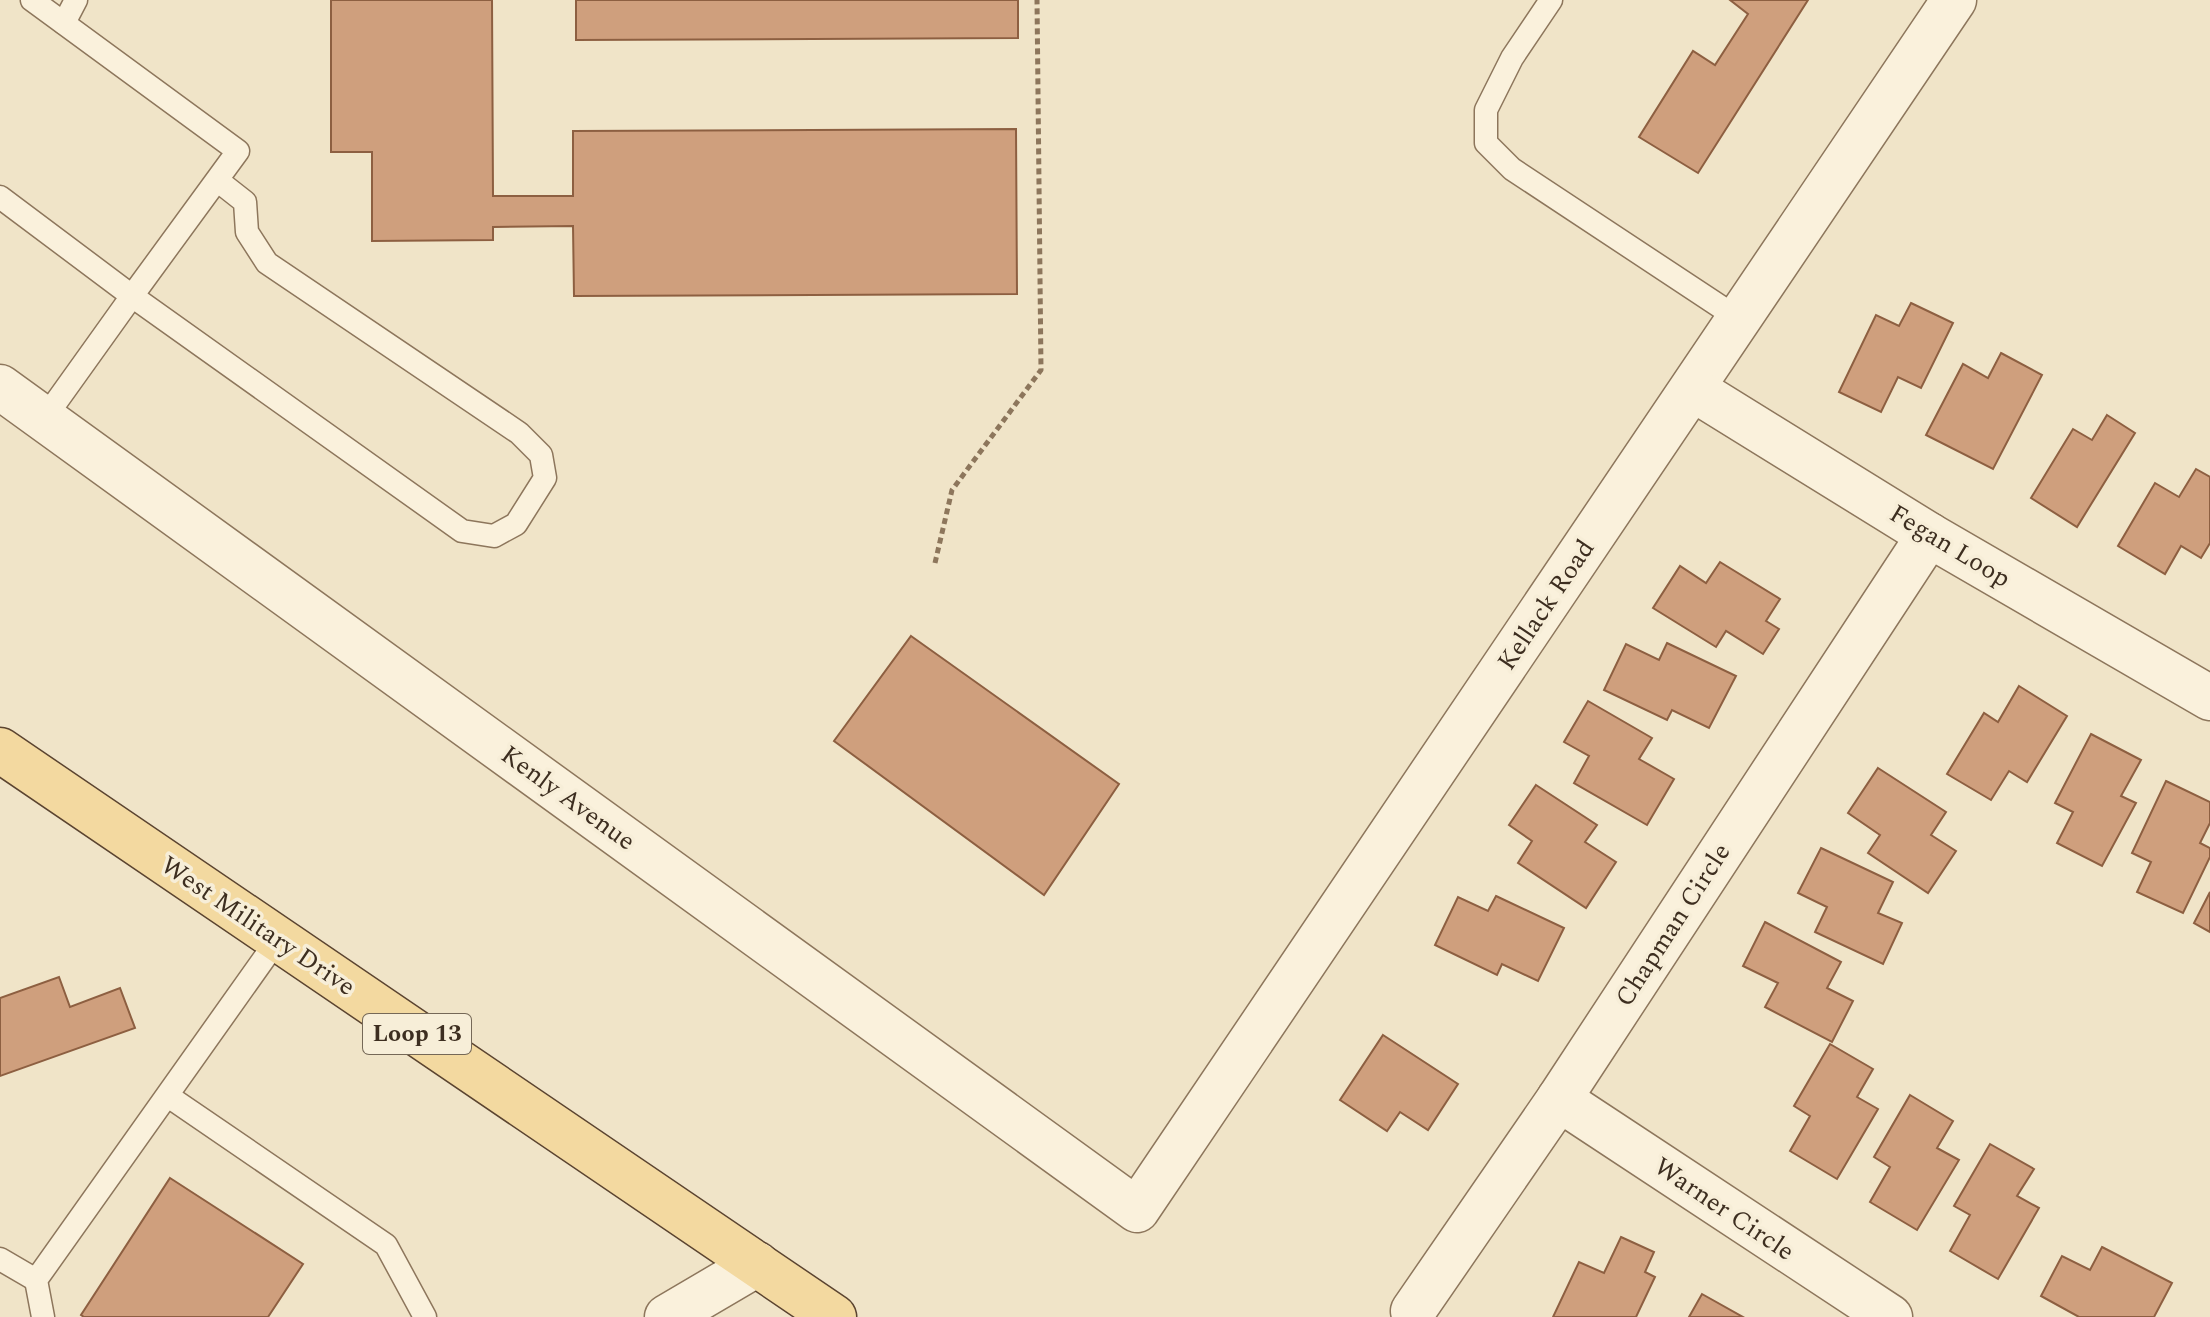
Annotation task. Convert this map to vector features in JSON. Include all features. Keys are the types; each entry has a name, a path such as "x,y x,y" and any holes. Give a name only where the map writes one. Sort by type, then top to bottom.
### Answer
{"main road":[{"name":"West Military Drive","path":"0,750 834,1317"}],"street":[{"name":"Kellack Road","path":"1137,1210 1954,0"},
{"name":"Kenly Avenue","path":"0,387 1137,1210"},
{"name":"Fegan Loop","path":"1693,389 1929,535 2210,698"},
{"name":"Chapman Circle","path":"1413,1311 1559,1099 1929,535"},
{"name":"Warner Circle","path":"1559,1099 1890,1317"},
{"path":"667,1317 757,1264"}],"lane":[{"path":"32,0 238,151 44,419"},
{"path":"64,23 76,0"},
{"path":"1551,0 1512,58 1486,110 1486,143 1512,169 1739,319"},
{"path":"0,197 132,296 462,531 494,536 516,524 545,478 541,455 519,433 267,263 247,232 245,202 217,180"},
{"path":"43,1317 36,1280 278,939"},
{"path":"168,1096 386,1245 425,1317"},
{"path":"0,1259 36,1280"}],"path":[{"path":"935,563 952,490 1041,370 1037,0"}],"building":[{"path":"331,0 492,0 493,196 573,196 573,131 1016,129 1017,294 574,296 573,226 493,227 493,240 372,241 372,152 331,152"},
{"path":"576,0 1018,0 1018,38 576,40"},
{"path":"1730,0 1808,0 1698,173 1639,137 1693,51 1715,65 1748,14"},
{"path":"1911,303 1953,323 1921,388 1898,377 1881,412 1839,392 1876,315 1899,326"},
{"path":"2001,353 2042,375 1993,469 1926,435 1963,364 1988,378"},
{"path":"2107,415 2135,433 2077,527 2031,498 2073,429 2092,440"},
{"path":"2196,469 2210,477 2210,543 2201,558 2181,546 2165,574 2118,546 2155,483 2179,497"},
{"path":"1720,562 1780,599 1766,621 1779,629 1763,654 1726,631 1716,647 1653,608 1680,566 1706,583"},
{"path":"911,636 1119,784 1044,895 834,741"},
{"path":"1667,643 1736,676 1709,728 1672,710 1667,720 1604,690 1626,644 1659,660"},
{"path":"2019,686 2067,716 2027,782 2009,771 1991,800 1947,774 1984,713 1998,722"},
{"path":"1588,701 1652,738 1639,759 1674,779 1647,825 1574,783 1589,756 1564,742"},
{"path":"2091,734 2141,760 2121,796 2136,803 2102,866 2057,843 2073,812 2055,803"},
{"path":"1878,768 1946,812 1931,835 1956,851 1928,893 1868,853 1880,835 1848,813"},
{"path":"2166,781 2210,802 2210,823 2200,843 2210,848 2210,857 2183,913 2137,892 2151,862 2132,853"},
{"path":"1536,785 1597,825 1585,842 1616,862 1586,908 1518,863 1532,841 1509,825"},
{"path":"1821,848 1893,882 1878,913 1902,923 1883,964 1815,932 1827,907 1798,893"},
{"path":"2210,892 2210,932 2194,923"},
{"path":"1496,896 1564,928 1538,981 1502,964 1497,975 1435,945 1458,897 1488,911"},
{"path":"1765,922 1841,962 1827,988 1853,1001 1832,1042 1765,1007 1778,983 1743,966"},
{"path":"59,977 70,1007 120,988 135,1028 0,1076 0,998"},
{"path":"1383,1035 1458,1084 1428,1130 1400,1112 1387,1131 1340,1100"},
{"path":"1830,1044 1873,1069 1857,1097 1878,1109 1837,1179 1790,1151 1810,1116 1794,1106"},
{"path":"1910,1095 1953,1121 1937,1148 1959,1160 1917,1230 1870,1202 1890,1167 1874,1157"},
{"path":"1990,1144 2034,1169 2017,1196 2039,1208 1998,1279 1950,1251 1970,1215 1954,1206"},
{"path":"170,1178 303,1264 268,1317 81,1315"},
{"path":"1621,1237 1654,1252 1645,1272 1655,1277 1636,1317 1553,1317 1579,1262 1604,1273"},
{"path":"2102,1247 2172,1283 2154,1317 2079,1317 2041,1296 2062,1256 2090,1270"},
{"path":"1702,1294 1743,1317 1689,1317"}]}
